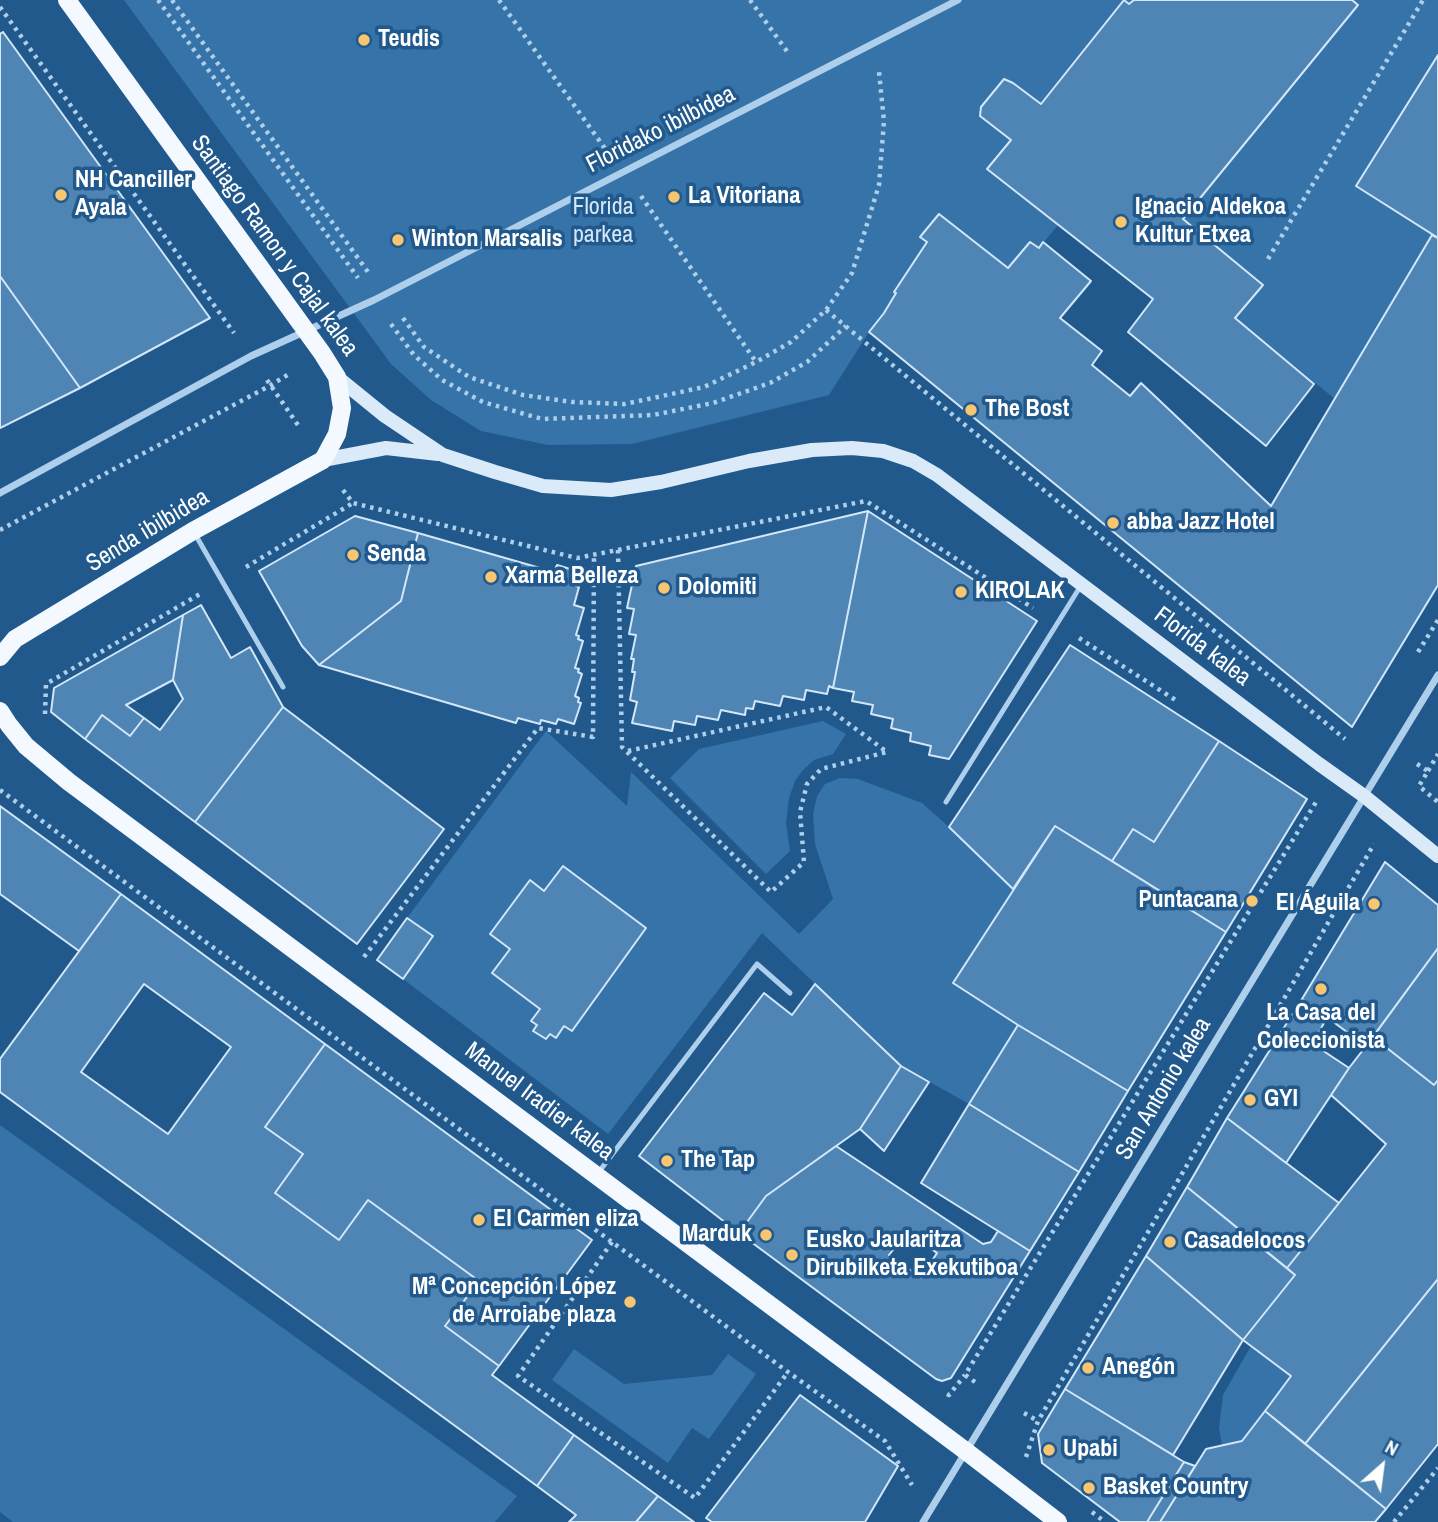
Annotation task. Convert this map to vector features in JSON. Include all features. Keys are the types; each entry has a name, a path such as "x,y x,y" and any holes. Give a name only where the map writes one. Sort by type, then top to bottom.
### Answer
{"main road":[{"name":"Santiago Ramon y Cajal kalea","path":"66,0 337,377 385,416 443,455 543,486 579,489 611,489 661,482 749,461 825,449 883,451 914,461 937,475"},
{"path":"323,460 337,434 342,408 337,377"},
{"name":"Senda ibilbidea","path":"7,643 193,531 323,460 386,448 443,455"},
{"name":"Florida kalea","path":"937,475 1364,796 1438,856"},
{"path":"0,657 7,643"},
{"name":"Manuel Iradier kalea","path":"0,711 26,746 69,782 967,1451 1058,1522"}],"street":[{"name":"Floridako ibilbidea","path":"306,332 374,300 958,0"},
{"path":"0,493 251,356 306,332"},
{"name":"San Antonio kalea","path":"923,1522 1438,675"}],"lane":[{"path":"193,531 283,687"},
{"path":"946,802 1082,584"},
{"path":"596,1175 757,964 790,993"}],"path":[{"path":"158,0 414,355 442,380 484,402 542,419 653,415 713,403 770,383 807,362 846,326"},
{"path":"750,0 805,78"},
{"path":"1268,259 1423,0"},
{"path":"0,7 251,356 353,503 577,558 866,501 1181,704"},
{"path":"756,362 790,342 826,310 852,272 879,185 884,121 878,62 868,46"},
{"path":"826,310 1350,743"},
{"path":"0,530 271,385 322,353"},
{"path":"45,718 46,684 353,503"},
{"path":"618,550 622,747 771,892 804,862 800,812 807,784 821,769 887,752 826,707 628,751"},
{"path":"364,957 538,729 593,737 594,555"},
{"path":"1393,748 1428,771"},
{"path":"1438,754 1419,786 1438,802"},
{"path":"0,790 885,1441 913,1488 931,1509"},
{"path":"1038,1421 965,1375 1321,794"},
{"path":"1024,1461 1038,1421 1378,836"},
{"path":"612,1242 518,1376 695,1498 788,1372"},
{"path":"1394,1522 1438,1468"},
{"path":"1085,1507 1105,1522"}],"green space":[{"name":"Florida parkea","path":"124,0 1134,0 1129,4 1123,1 1041,104 1013,83 1004,80 981,107 980,116 1011,140 987,169 1058,225 1039,248 1030,242 1008,268 939,214 920,236 927,242 829,395 632,444 548,445 481,431 431,400 391,364"},
{"path":"1352,0 1438,0 1438,55 1356,186 1432,235 1335,399 1235,318 1263,285 1183,219 1357,5"},
{"path":"823,721 846,734 833,754 814,760 795,781 789,798 786,823 790,851 766,874 670,778 699,749"},
{"path":"546,731 627,806 631,772 799,934 833,899 815,844 813,814 817,796 825,784 840,778 858,779 922,803 1013,889 954,983 1018,1025 969,1104 901,1066 762,933 608,1134 403,979 433,937 407,918"},
{"path":"0,1125 517,1496 495,1522 13,1522 0,1512"},
{"path":"1251,1346 1291,1376 1242,1441 1222,1445 1219,1428 1223,1395"},
{"path":"574,1349 624,1384 712,1375 728,1354 756,1374 709,1439 692,1428 668,1463 552,1380"}],"building":[{"name":"Ignacio Aldekoa Kultur Etxea","path":"1124,0 1129,4 1134,0 1352,0 1358,5 1183,219 1263,285 1235,318 1314,384 1266,446 1128,332 1153,299 987,169 1011,140 980,116 981,107 1004,79 1041,104"},
{"name":"NH Canciller Ayala","path":"3,32 210,318 80,388 0,276 0,34"},
{"path":"1438,55 1438,238 1356,186"},
{"path":"939,214 1008,268 1030,242 1039,248 1043,242 1091,281 1060,318 1102,351 1092,365 1130,396 1141,383 1271,506 1432,235 1438,238 1438,585 1352,727 869,332 884,313 896,293 894,292 927,242 920,237"},
{"path":"0,276 80,388 0,428"},
{"path":"868,511 1037,621 949,759 929,755 931,746 910,741 911,733 891,728 893,719 871,714 873,705 852,701 854,692 833,688"},
{"path":"868,511 833,688 829,686 827,694 806,690 804,700 783,696 780,706 755,701 753,709 746,708 745,715 721,710 718,720 697,716 695,725 674,721 672,731 632,723 637,702 630,700 635,672 632,672 634,659 631,659 636,635 629,634 634,609 627,608 636,566"},
{"path":"355,516 418,533 401,601 319,665 302,646 259,571"},
{"path":"418,533 554,572 557,565 580,572 574,605 584,608 576,635 583,641 575,668 582,674 575,696 581,703 574,724 558,719 556,724 541,720 540,724 518,718 516,723 319,665 401,601"},
{"path":"201,605 231,658 250,647 283,707 195,822 85,739 102,715 130,736 144,718 160,730 183,699 173,680 183,615"},
{"path":"183,615 173,680 126,705 144,718 130,736 102,715 85,739 51,712 54,688"},
{"path":"1070,645 1219,741 1154,842 1133,829 1112,861 1055,826 1013,889 949,827"},
{"path":"283,707 444,829 357,944 195,822"},
{"path":"1219,741 1307,799 1226,932 1112,861 1133,829 1154,842"},
{"path":"0,806 121,894 79,951 0,894"},
{"path":"1055,826 1226,932 1128,1091 953,983"},
{"path":"1385,862 1438,905 1438,948 1366,1046 1302,999"},
{"path":"563,866 646,928 572,1031 564,1026 556,1038 550,1034 546,1039 533,1031 537,1025 531,1021 540,1009 492,973 510,949 490,934 530,880 544,891"},
{"path":"121,894 325,1044 265,1127 303,1154 275,1193 339,1240 368,1200 479,1281 445,1326 499,1366 492,1375 574,1435 537,1486 0,1092 0,1059","holes":["144,984 231,1047 168,1134 81,1072"]},
{"path":"407,918 433,936 403,979 377,960"},
{"path":"1438,948 1438,1080 1434,1085 1373,1037"},
{"path":"815,984 901,1066 860,1129 766,1196 739,1233 639,1156 764,993 792,1015"},
{"path":"1302,999 1327,1017 1313,1044 1349,1068 1286,1163 1227,1118"},
{"path":"1018,1025 1128,1091 1079,1172 969,1104"},
{"path":"1373,1037 1434,1085 1438,1080 1438,1279 1305,1444 1265,1411 1291,1376 1243,1340 1295,1275 1287,1268 1386,1144 1331,1095"},
{"name":"El Carmen eliza","path":"325,1044 592,1240 499,1366 445,1326 479,1281 368,1200 339,1240 275,1193 303,1154 265,1127"},
{"path":"901,1066 929,1082 884,1151 860,1129"},
{"path":"969,1104 1079,1172 1030,1251 921,1183"},
{"path":"1227,1118 1339,1203 1287,1268 1187,1187"},
{"path":"836,1146 983,1244 991,1242 998,1231 1030,1251 951,1378 942,1381 739,1233 766,1196","holes":["907,1232 937,1253 921,1278 889,1255"]},
{"path":"1187,1187 1295,1275 1243,1340 1146,1256"},
{"path":"1146,1256 1243,1340 1173,1455 1065,1389"},
{"path":"1438,1279 1438,1444 1386,1509 1305,1444"},
{"path":"1065,1389 1184,1462 1147,1522 1120,1522 1042,1463 1038,1434"},
{"path":"800,1395 898,1466 865,1522 712,1522 706,1518"},
{"path":"1265,1411 1386,1509 1375,1522 1160,1522 1206,1449 1242,1441"},
{"path":"574,1435 658,1496 636,1522 569,1522 576,1515 537,1486"},
{"path":"1184,1462 1195,1466 1160,1522 1147,1522"},
{"path":"658,1496 694,1522 636,1522"}],"place":[{"name":"Teudis","path":"364,40"},
{"name":"NH Canciller Ayala","path":"61,195"},
{"name":"La Vitoriana","path":"674,197"},
{"name":"Ignacio Aldekoa Kultur Etxea","path":"1121,222"},
{"name":"Winton Marsalis","path":"398,240"},
{"name":"The Bost","path":"971,410"},
{"name":"abba Jazz Hotel","path":"1113,523"},
{"name":"Senda","path":"353,555"},
{"name":"Xarma Belleza","path":"491,577"},
{"name":"Dolomiti","path":"664,588"},
{"name":"KIROLAK","path":"961,592"},
{"name":"Puntacana","path":"1252,901"},
{"name":"El Águila","path":"1374,904"},
{"name":"La Casa del Coleccionista","path":"1321,989"},
{"name":"GYI","path":"1250,1100"},
{"name":"The Tap","path":"667,1161"},
{"name":"El Carmen eliza","path":"479,1220"},
{"name":"Marduk","path":"766,1235"},
{"name":"Casadelocos","path":"1170,1242"},
{"name":"Eusko Jaularitza Dirubilketa Exekutiboa","path":"792,1255"},
{"name":"Mª Concepción López de Arroiabe plaza","path":"630,1302"},
{"name":"Anegón","path":"1088,1368"},
{"name":"Upabi","path":"1049,1450"},
{"name":"Basket Country","path":"1089,1488"}]}
